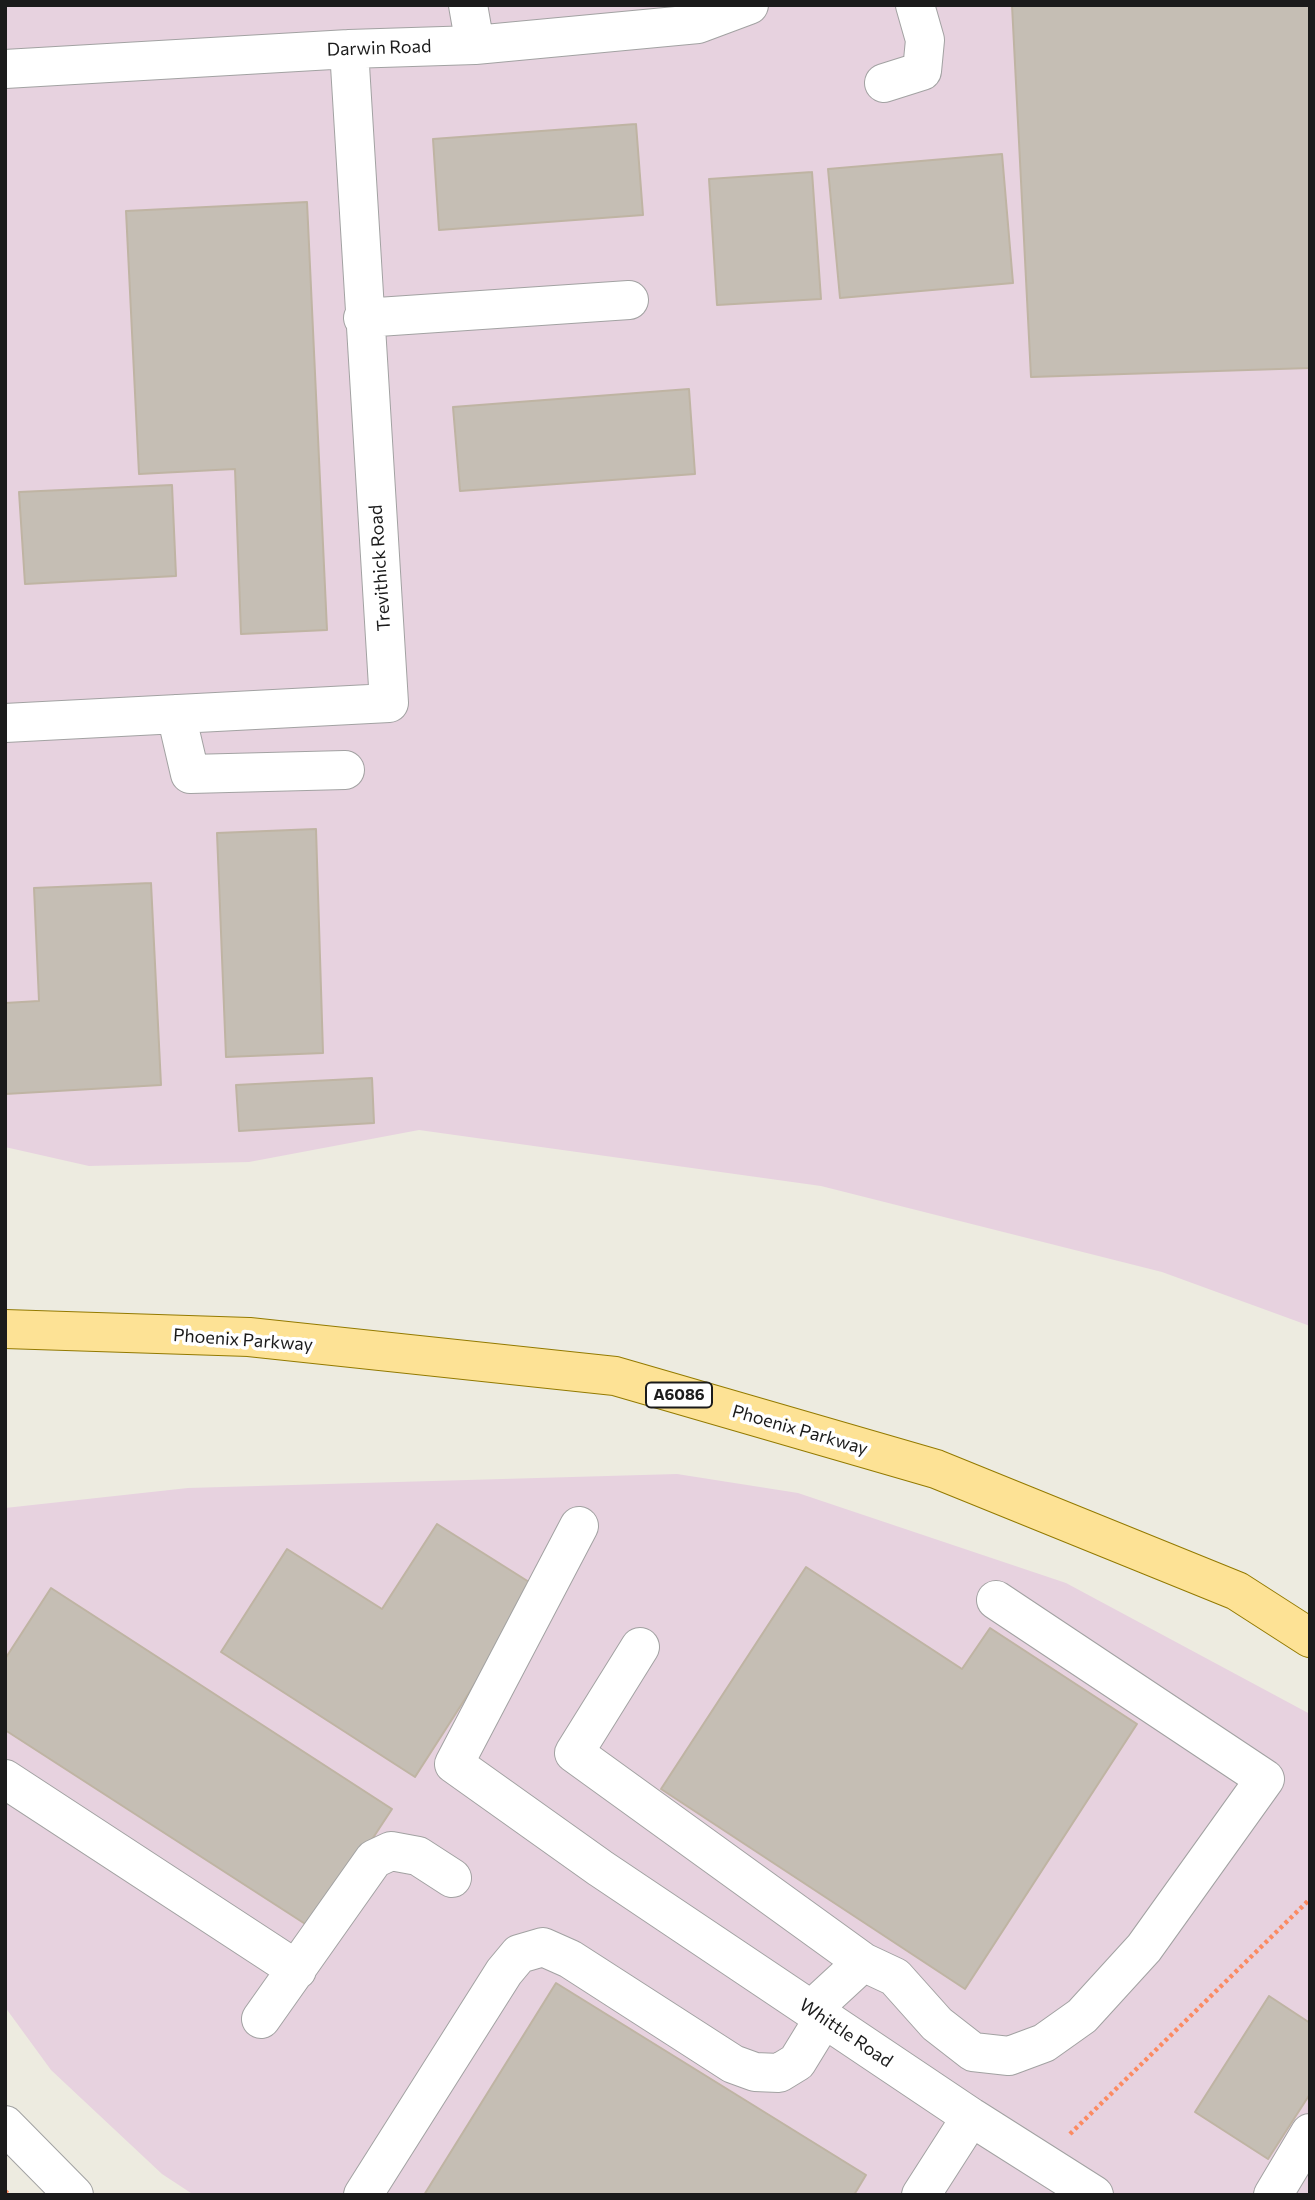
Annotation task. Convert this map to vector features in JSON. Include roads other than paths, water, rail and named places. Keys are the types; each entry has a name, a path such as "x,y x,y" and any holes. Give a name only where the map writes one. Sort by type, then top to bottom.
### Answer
{"main road":[{"name":"Phoenix Parkway","path":"5,1329 248,1337 615,1376 936,1469 1237,1591 1310,1638"}],"street":[{"path":"468,5 475,45"},
{"name":"Darwin Road","path":"5,69 349,49 475,45 698,24 749,5"},
{"path":"884,83 922,71 925,40 915,5"},
{"name":"Trevithick Road","path":"5,723 389,703 363,318 349,49"},
{"path":"363,318 629,300"},
{"path":"176,714 190,774 345,770"},
{"name":"Whittle Road","path":"579,1526 454,1764 600,1868 971,2117 1094,2195"},
{"path":"640,1647 574,1753 863,1962 895,1977 937,2024 973,2052 1009,2056 1044,2043 1082,2016 1144,1948 1265,1779 996,1600"},
{"path":"5,1779 297,1970"},
{"path":"261,2019 374,1859 391,1851 418,1856 452,1878"},
{"path":"363,2195 504,1972 519,1954 543,1947 569,1959 733,2064 755,2072 779,2073 797,2062 818,2014 863,1962"},
{"path":"921,2195 971,2117"},
{"path":"5,2125 75,2195"},
{"path":"1273,2195 1310,2133"}]}
